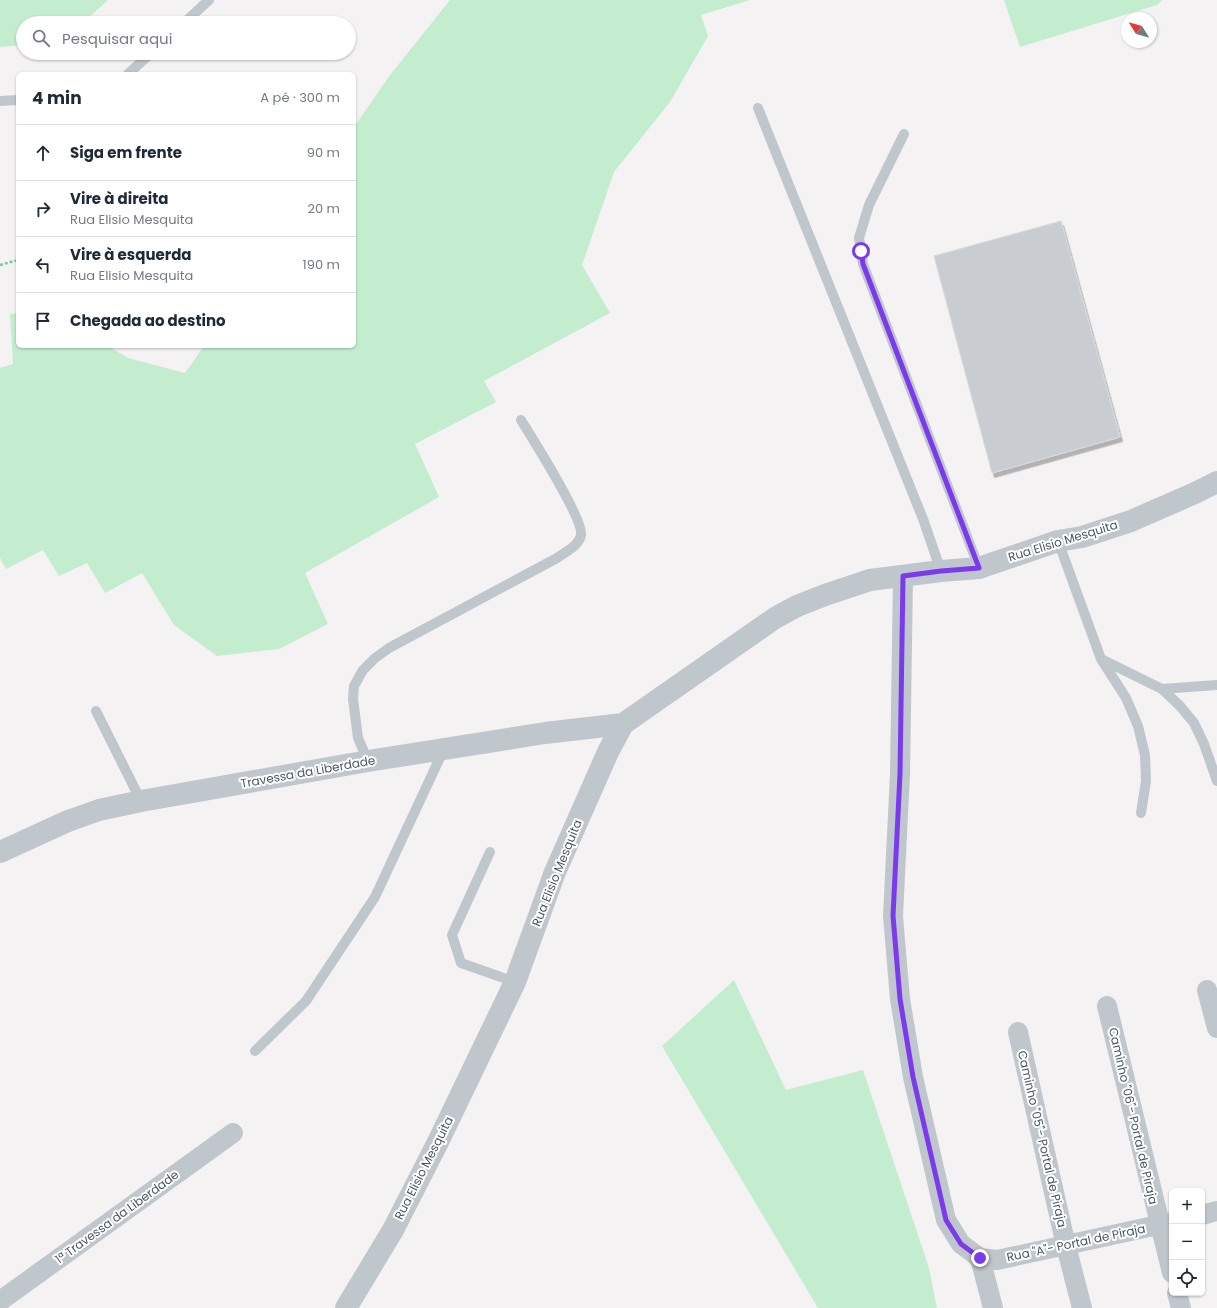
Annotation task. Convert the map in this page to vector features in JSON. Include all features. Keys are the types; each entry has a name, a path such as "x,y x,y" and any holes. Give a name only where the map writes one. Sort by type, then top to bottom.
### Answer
{"street":[{"name":"Rua Elisio Mesquita","path":"346,1308 397,1223 438,1142 515,982 555,872 608,752 623,724 763,626 797,606 825,594 870,580 979,568 1058,541 1082,537 1131,521 1217,482"},
{"path":"903,576 900,774 893,916 900,999 913,1077 946,1220 961,1244 980,1258 993,1308"},
{"name":"Travessa da Liberdade","path":"0,852 68,821 99,810 141,801 368,761 545,732 623,724"},
{"path":"1207,990 1217,1028"},
{"name":"Caminho \"06\"- Portal de Piraja","path":"1107,1006 1166,1223 1170,1260"},
{"name":"Caminho \"05\"- Portal de Piraja","path":"1018,1032 1066,1246 1082,1308"},
{"name":"1ª Travessa da Liberdade","path":"0,1300 233,1133"},
{"path":"1205,1214 1217,1211"},
{"name":"Rua \"A\"- Portal de Piraja","path":"980,1258 997,1260 1166,1223"},
{"path":"1178,1296 1181,1308"}],"lane":[{"path":"192,16 209,0"},
{"path":"130,72 143,60"},
{"path":"0,101 16,100"},
{"path":"758,108 923,519 941,571"},
{"path":"904,134 869,205 859,238 863,264 979,568"},
{"path":"368,761 358,738 353,699 354,686 363,670 375,658 389,648 557,558 579,542 582,534 572,508 521,420"},
{"path":"1058,541 1101,659 1126,698 1138,726 1145,755 1146,781 1142,813"},
{"path":"1101,659 1162,689 1180,706 1194,722 1204,744 1217,781"},
{"path":"1162,689 1217,685"},
{"path":"96,712 141,801"},
{"path":"255,1051 306,1000 375,897 444,749"},
{"path":"490,852 452,935 461,963 515,982"}],"path":[{"path":"0,265 16,261"}],"green space":[{"path":"0,0 108,0 91,16 16,16 16,46 0,47"},
{"path":"450,0 750,0 701,15 708,36 670,102 614,172 582,265 610,313 484,381 496,402 415,444 439,497 305,573 328,624 279,649 217,656 174,625 142,573 105,593 87,563 59,576 43,550 6,569 0,558 0,368 13,364 10,314 16,313 16,348 111,348 128,358 185,373 203,348 356,348 356,124 390,75"},
{"path":"1004,0 1162,0 1157,5 1134,12 1121,12 1121,16 1020,47"},
{"path":"734,980 786,1090 863,1070 929,1268 937,1308 818,1308 662,1046"}],"building":[{"path":"1061,221 1120,437 992,473 934,256"}],"route":[{"path":"861,251 863,264 979,568 903,576 900,774 893,916 900,999 913,1077 940,1198 946,1220 961,1244 980,1258"}]}
